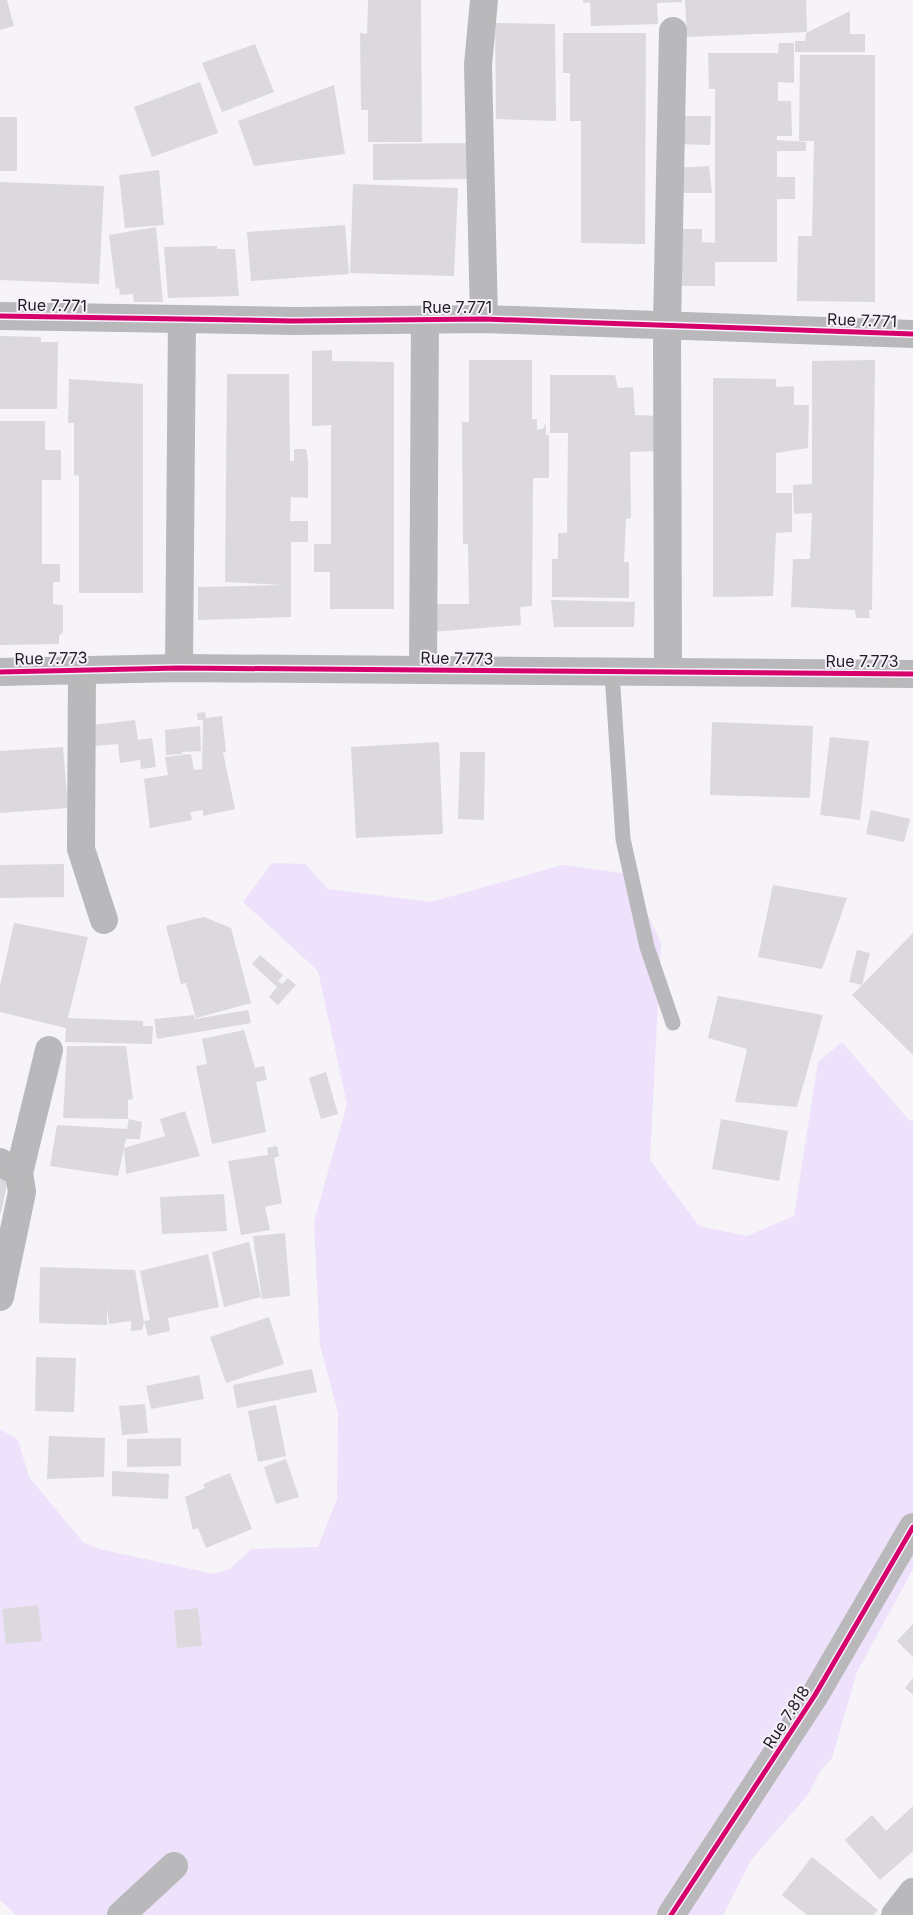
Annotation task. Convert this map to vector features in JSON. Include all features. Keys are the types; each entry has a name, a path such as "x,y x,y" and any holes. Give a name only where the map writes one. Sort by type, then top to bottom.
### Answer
{"street":[{"path":"484,0 478,65 484,319"},
{"path":"668,672 667,325 673,31"},
{"name":"Rue 7.771","path":"0,316 293,321 484,319 913,334"},
{"path":"179,668 182,319"},
{"path":"423,670 425,319"},
{"name":"Rue 7.773","path":"0,672 179,668 913,674"},
{"path":"82,670 82,850 104,920"},
{"path":"0,1298 22,1192 10,1168 50,1050"},
{"name":"Rue 7.818","path":"671,1915 815,1695 913,1526"},
{"path":"121,1915 174,1866"},
{"path":"895,1915 913,1892"}],"lane":[{"path":"612,673 624,838 647,947 673,1023"}],"shaded area":[{"path":"272,863 305,864 328,889 431,902 562,865 629,874 661,943 650,1160 699,1226 747,1236 794,1216 818,1062 842,1042 908,1119 913,1122 913,1569 857,1672 832,1758 820,1771 808,1795 751,1860 723,1915 16,1915 0,1900 0,1429 18,1440 29,1477 83,1542 99,1549 214,1574 230,1569 251,1549 318,1547 337,1499 338,1413 320,1345 314,1222 347,1104 318,971 243,902"}],"building":[{"path":"0,0 7,0 14,26 0,30"},
{"path":"368,0 421,0 422,142 368,142 368,110 361,110 360,33 367,34"},
{"path":"583,0 682,0 682,2 657,3 658,24 591,26 590,2 583,3"},
{"path":"685,0 806,0 807,32 687,37"},
{"path":"850,11 850,34 865,34 865,52 795,52 795,41 805,41 806,33"},
{"path":"495,23 555,24 556,121 496,119"},
{"path":"563,33 646,33 645,244 581,243 581,121 570,121 570,73 563,73"},
{"path":"779,43 794,43 794,83 778,82 778,101 791,101 792,136 777,136 777,140 806,142 806,151 777,151 777,177 795,177 795,199 777,199 777,262 715,262 715,286 678,286 675,229 702,229 702,242 715,243 715,89 709,89 708,53 778,53"},
{"path":"255,44 274,92 222,112 202,63"},
{"path":"800,55 875,55 875,302 797,301 798,236 812,236 814,141 799,141"},
{"path":"200,82 218,133 152,157 134,107"},
{"path":"334,85 345,154 254,166 238,121"},
{"path":"677,116 711,116 710,145 675,144"},
{"path":"0,117 17,117 17,171 0,171"},
{"path":"471,143 471,179 373,180 373,144"},
{"path":"709,166 712,193 675,193 675,168"},
{"path":"159,170 164,225 125,228 119,175"},
{"path":"0,182 104,186 99,284 0,280"},
{"path":"353,184 458,188 454,276 350,273"},
{"path":"345,225 349,274 251,281 247,232"},
{"path":"156,227 163,302 134,302 133,294 120,295 119,288 116,289 109,235"},
{"path":"217,246 217,249 235,249 239,296 168,298 164,247"},
{"path":"0,336 41,337 41,342 58,342 57,409 0,409"},
{"path":"332,350 332,361 394,362 394,609 330,609 330,572 314,572 314,544 331,544 331,425 312,426 312,351"},
{"path":"469,360 532,360 532,419 537,419 537,430 543,429 546,422 546,435 549,435 549,478 533,478 532,606 520,607 521,625 431,632 431,604 469,604 468,544 463,544 462,422 469,422"},
{"path":"875,360 872,610 869,610 870,618 856,618 855,610 791,607 793,559 810,559 812,513 794,514 793,485 812,484 812,361"},
{"path":"227,374 289,374 290,461 294,461 294,449 306,449 308,460 308,498 291,497 290,521 308,521 308,542 291,542 291,617 198,620 198,587 285,585 225,582"},
{"path":"550,375 615,375 618,388 633,387 635,415 658,416 659,451 630,452 631,518 626,519 624,562 629,562 629,598 552,597 552,559 558,559 558,533 567,533 568,433 550,433"},
{"path":"713,378 776,379 776,387 794,386 794,405 809,405 808,448 776,453 776,493 792,493 792,532 776,533 773,596 713,597"},
{"path":"69,379 143,384 143,593 79,593 79,476 74,475 74,423 68,423"},
{"path":"0,421 45,421 45,450 61,450 61,480 42,480 42,564 60,564 60,582 53,582 53,604 63,605 63,632 59,636 59,644 0,645"},
{"path":"551,600 635,602 634,627 554,627"},
{"path":"205,712 206,718 222,716 226,752 223,752 235,809 203,816 203,810 190,812 192,820 150,828 144,779 168,775 165,757 191,754 194,770 202,769 203,720 198,720 197,713"},
{"path":"135,720 138,740 152,738 156,767 141,769 140,760 120,763 118,744 95,746 92,725"},
{"path":"712,722 813,726 810,798 710,795"},
{"path":"200,726 201,751 166,755 165,730"},
{"path":"830,737 869,741 860,820 820,815"},
{"path":"439,742 443,834 356,838 351,747"},
{"path":"63,747 68,808 0,813 0,751"},
{"path":"460,752 485,752 484,820 458,819"},
{"path":"871,810 910,819 904,842 866,834"},
{"path":"64,864 64,897 0,898 0,865"},
{"path":"773,885 847,898 822,969 758,957"},
{"path":"204,917 231,928 251,1003 196,1018 186,983 181,984 166,926"},
{"path":"14,923 88,937 68,1018 143,1021 143,1026 153,1026 152,1044 65,1042 66,1028 0,1012 0,986"},
{"path":"913,933 913,1055 852,995"},
{"path":"857,950 870,953 862,985 849,982"},
{"path":"260,955 283,975 278,981 282,984 288,978 296,985 278,1005 269,997 277,987 252,964"},
{"path":"718,996 823,1015 797,1107 735,1102 747,1049 708,1038"},
{"path":"248,1010 251,1023 157,1039 154,1019 194,1015 195,1019"},
{"path":"244,1030 255,1068 264,1066 267,1080 256,1082 266,1132 212,1144 196,1066 207,1064 202,1039"},
{"path":"67,1046 126,1046 133,1099 128,1100 128,1119 63,1118"},
{"path":"326,1072 338,1114 321,1119 309,1078"},
{"path":"185,1111 200,1156 126,1174 124,1148 165,1136 160,1119"},
{"path":"129,1119 142,1122 140,1139 126,1139 118,1176 50,1166 57,1125 127,1129"},
{"path":"721,1119 788,1131 779,1181 712,1169"},
{"path":"277,1146 279,1156 274,1158 282,1203 265,1207 270,1230 241,1235 228,1161 268,1155 267,1148"},
{"path":"0,1173 9,1175 1,1213 0,1213"},
{"path":"224,1194 227,1231 162,1234 160,1197"},
{"path":"285,1233 290,1296 262,1299 253,1236"},
{"path":"249,1242 261,1297 224,1307 212,1252"},
{"path":"208,1254 219,1307 168,1318 170,1331 148,1336 144,1321 150,1320 140,1271"},
{"path":"40,1267 135,1270 144,1323 142,1330 131,1331 131,1321 109,1324 107,1307 107,1325 39,1323"},
{"path":"269,1317 284,1364 226,1383 210,1337"},
{"path":"36,1357 76,1358 74,1412 35,1411"},
{"path":"312,1369 317,1392 237,1408 233,1385"},
{"path":"199,1375 204,1399 151,1409 146,1386"},
{"path":"145,1404 148,1433 122,1435 119,1406"},
{"path":"276,1405 286,1456 258,1462 248,1411"},
{"path":"49,1436 105,1438 104,1477 47,1479"},
{"path":"181,1438 181,1466 127,1467 127,1439"},
{"path":"286,1459 299,1497 276,1504 264,1467"},
{"path":"112,1471 169,1474 168,1499 112,1496"},
{"path":"230,1473 252,1529 206,1548 198,1528 193,1530 185,1497 205,1488 203,1484"},
{"path":"38,1605 42,1641 6,1644 2,1609"},
{"path":"198,1608 202,1646 177,1648 174,1611"},
{"path":"913,1624 913,1657 897,1641"},
{"path":"913,1678 913,1695 905,1688"},
{"path":"913,1806 913,1851 880,1880 845,1840 872,1815 886,1831"},
{"path":"812,1857 878,1910 874,1915 807,1915 782,1895"}],"cycle path":[{"path":"0,316 293,321 484,319 913,334"},
{"path":"0,672 179,668 913,674"},
{"path":"671,1915 815,1695 913,1527"}]}
